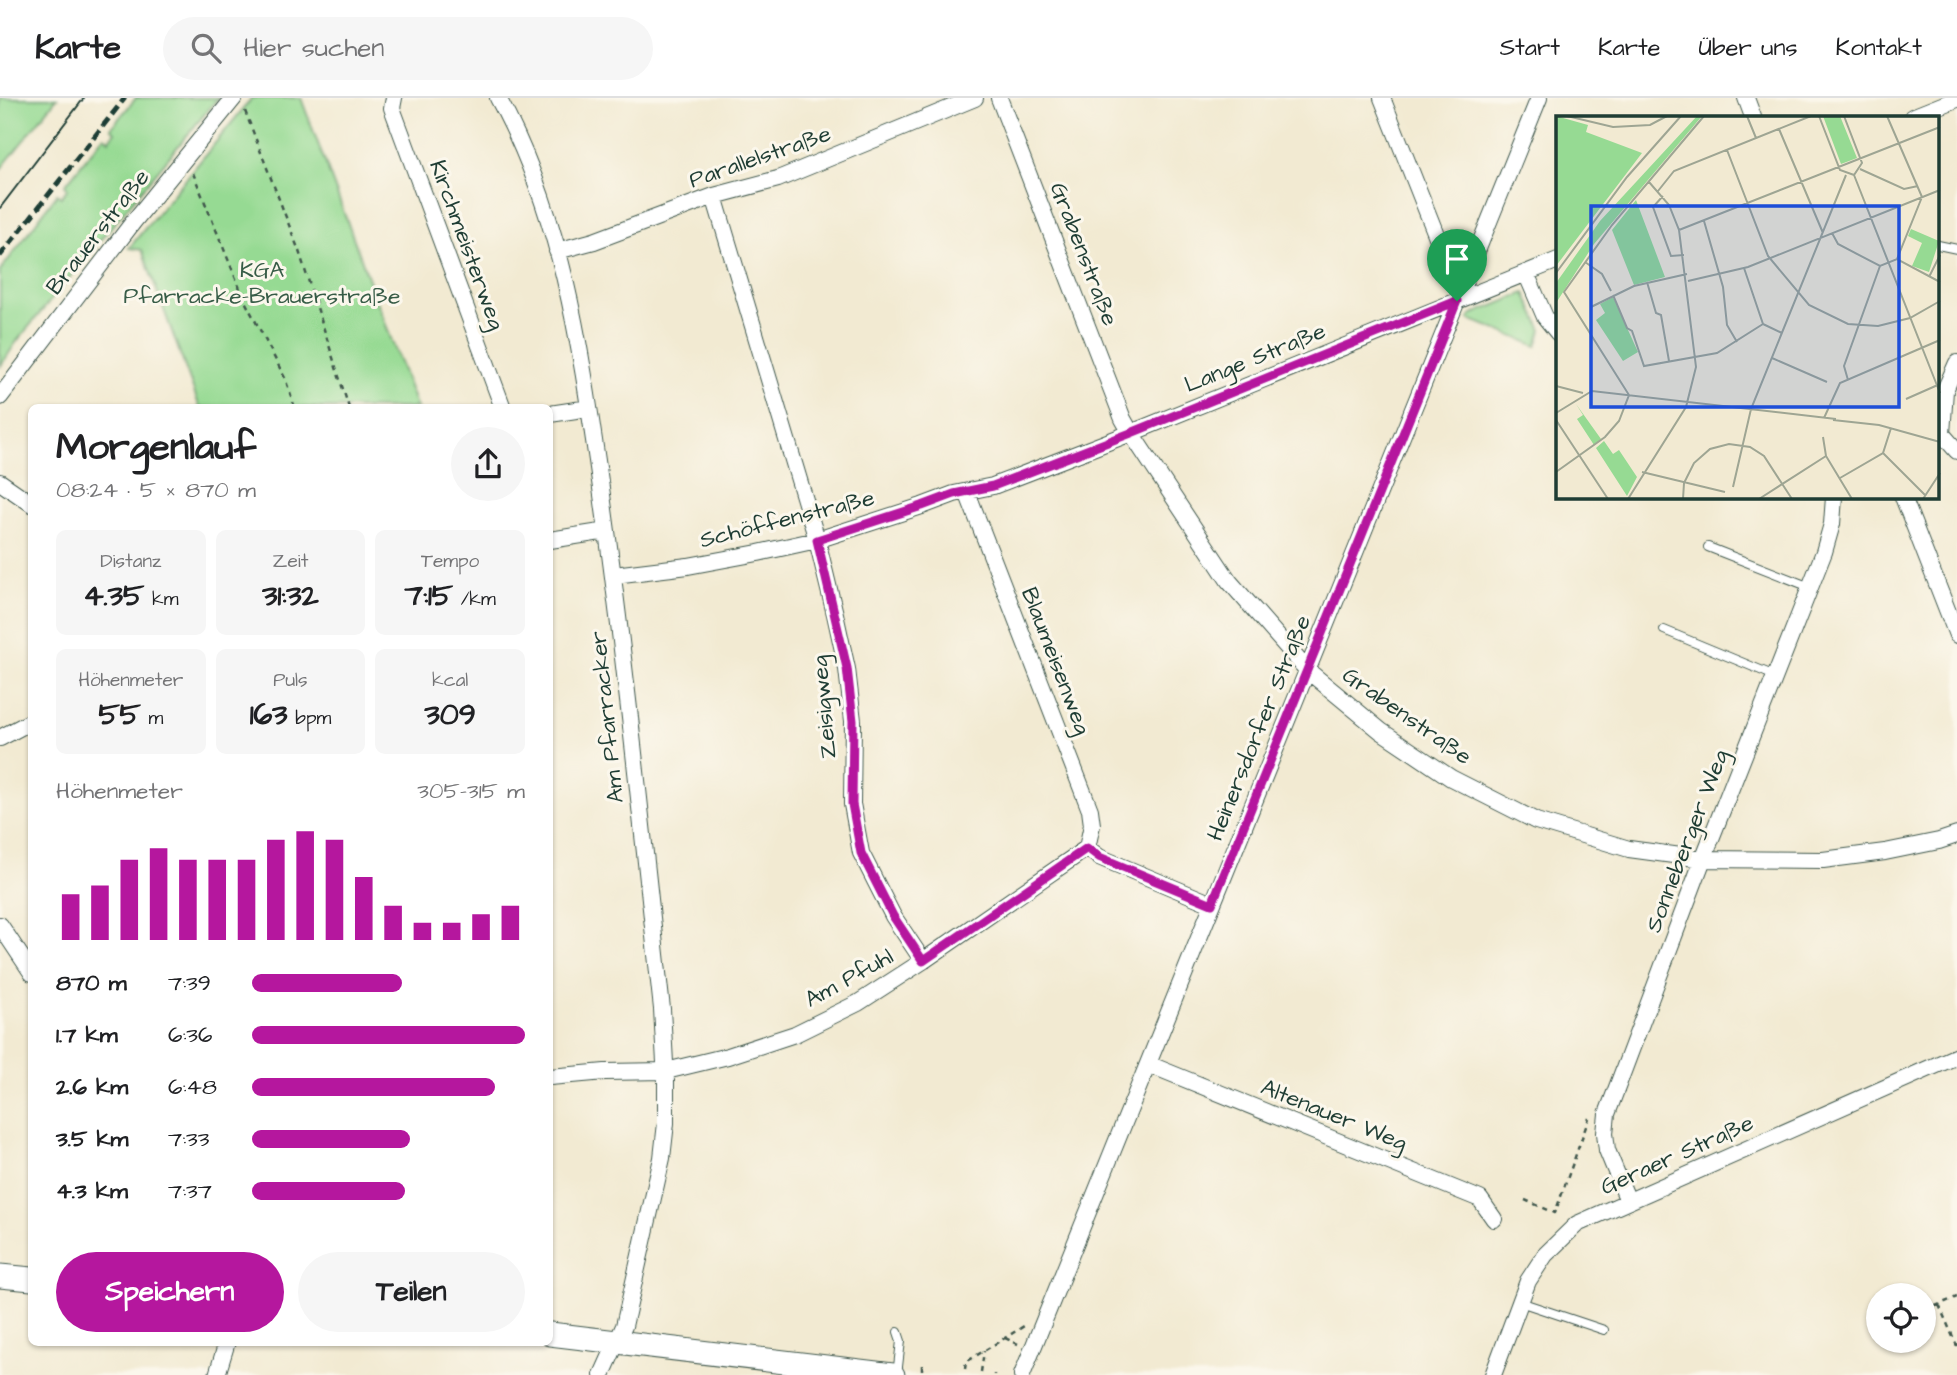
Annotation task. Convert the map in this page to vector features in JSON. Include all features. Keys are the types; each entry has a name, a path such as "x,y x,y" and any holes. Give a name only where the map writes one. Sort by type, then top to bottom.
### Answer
{"main road":[{"path":"0,1276 28,1279"},
{"path":"553,1334 895,1375"}],"street":[{"name":"Kirchmeisterweg","path":"394,98 392,108 502,404"},
{"name":"Am Pfarracker","path":"498,98 516,131 537,181 575,321 614,575 661,996 666,1071 666,1123 662,1158 624,1326 602,1375"},
{"name":"Parallelstraße","path":"557,251 604,238 714,197 778,178 975,98"},
{"name":"Grabenstraße","path":"999,98 1131,433 1229,581 1307,670 1381,731 1451,778 1536,821 1629,849 1703,859 1823,860 1885,852 1957,835"},
{"path":"1382,98 1441,247 1454,264 1469,271"},
{"name":"Heinersdorfer Straße","path":"1022,1375 1539,98"},
{"path":"1746,98 1753,116"},
{"path":"1914,116 1957,99"},
{"name":"Brauerstraße","path":"0,397 134,221 239,103"},
{"name":"Zeisigweg","path":"714,197 817,540 847,668 853,721 852,804 861,853 893,916 923,961"},
{"name":"Lange Straße","path":"967,492 993,486 1131,433 1556,261"},
{"path":"1525,273 1545,317 1556,331"},
{"path":"1957,363 1945,390 1940,435 1957,451"},
{"path":"553,414 589,408"},
{"path":"0,482 28,501"},
{"name":"Schöffenstraße","path":"614,575 735,558 817,540 967,492"},
{"name":"Blaumeisenweg","path":"967,492 1090,810 1092,825 1087,848"},
{"name":"Sonneberger Weg","path":"1628,1201 1607,1150 1607,1114 1703,859 1824,552 1832,524 1834,499"},
{"path":"1904,499 1957,635"},
{"path":"553,540 607,531"},
{"path":"0,738 28,723"},
{"path":"1087,848 1099,857 1212,904"},
{"name":"Am Pfuhl","path":"553,1077 666,1071 728,1056 795,1034 858,1003 1087,848"},
{"path":"0,925 28,967"},
{"name":"Geraer Straße","path":"1493,1375 1528,1282 1545,1255 1577,1224 1957,1056"},
{"name":"Altenauer Weg","path":"1148,1064 1480,1199 1494,1219"},
{"path":"217,1375 226,1346"}],"lane":[{"path":"1708,547 1810,587"},
{"path":"1664,630 1775,676"},
{"path":"1520,1301 1604,1330"},
{"path":"895,1375 901,1341 898,1332"}],"path":[{"path":"239,103 299,251 348,404"},
{"path":"192,172 245,301 280,369 293,404"},
{"path":"1525,1200 1555,1213 1592,1108"},
{"path":"1957,1297 1938,1305 1957,1346"},
{"path":"964,1369 966,1362 1024,1326 1027,1327"},
{"path":"1005,1338 1020,1345"},
{"path":"981,1372 984,1351"},
{"path":"922,1363 922,1370"}],"green space":[{"path":"0,98 57,98 0,170"},
{"path":"136,98 218,98 17,341 0,367 0,271 57,194 61,197 68,188 65,185 104,136 109,140 115,132 111,128"},
{"name":"KGA Pfarracke-Brauerstraße","path":"252,98 301,98 416,404 199,404 142,250 129,248"},
{"path":"1525,293 1542,330 1537,346 1469,319 1471,315"}],"tram line":[{"path":"0,208 84,98"}],"railway":[{"path":"0,256 125,98"}],"route":[{"path":"1457,301 1212,904 1099,857 1087,848 923,961 893,916 861,853 852,804 853,721 847,668 817,540 954,494 993,486 1457,301"}]}
